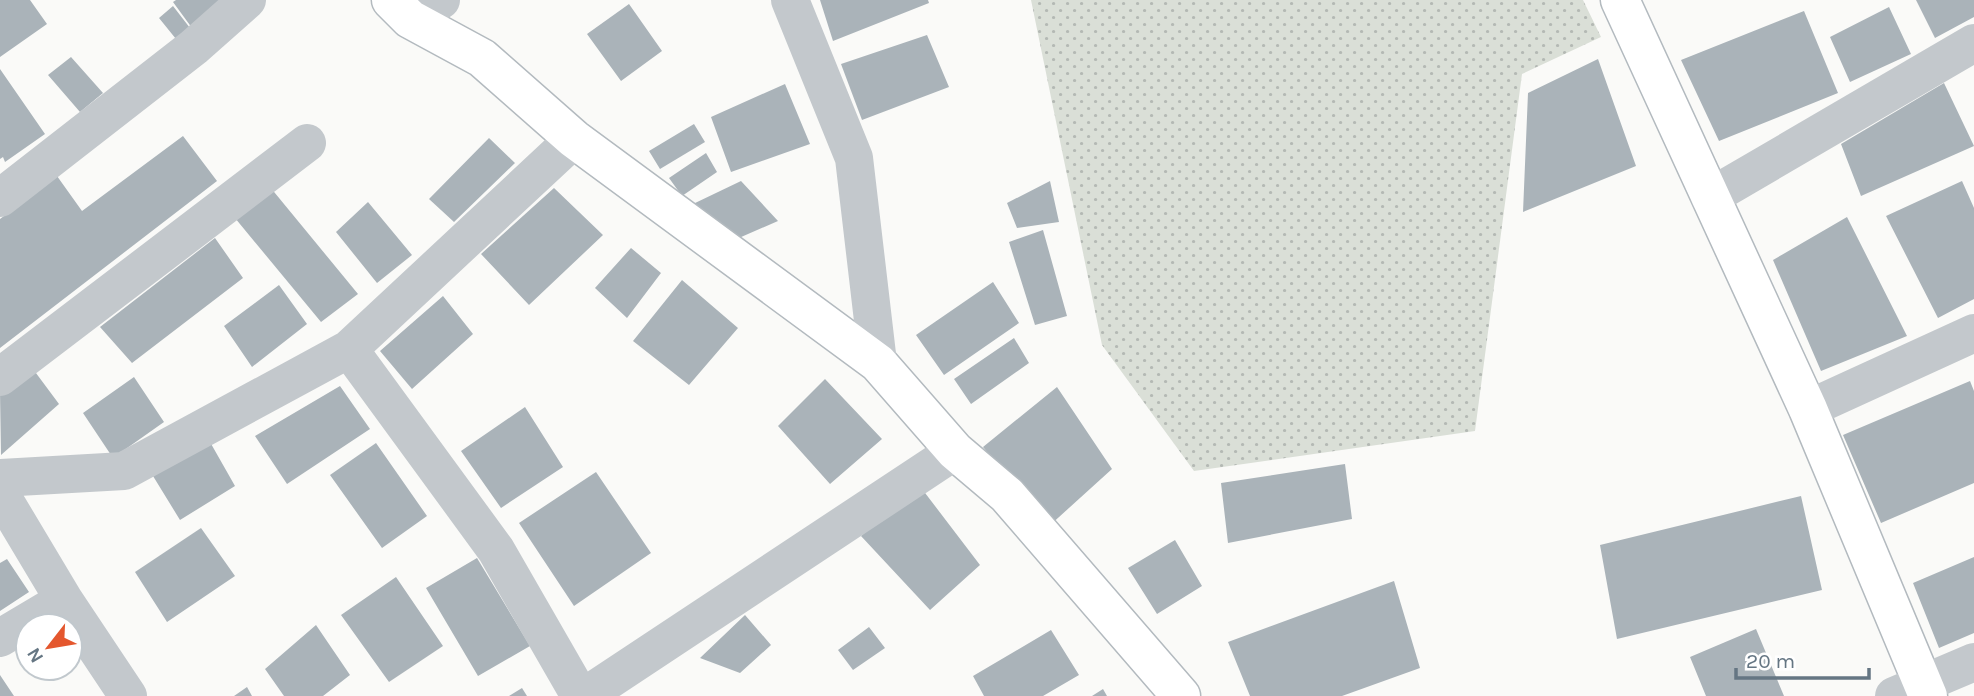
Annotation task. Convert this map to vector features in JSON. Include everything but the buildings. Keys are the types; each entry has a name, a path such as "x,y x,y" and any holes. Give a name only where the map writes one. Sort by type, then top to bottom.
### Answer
{"street":[{"path":"0,198 194,47 247,0"},
{"path":"790,0 854,158 878,363"},
{"path":"1620,0 1808,409 1915,692 1974,662"},
{"path":"414,6 482,58 574,139 878,363 955,451 1007,495 1181,696"},
{"path":"1710,197 1974,43"},
{"path":"0,478 124,471 349,349 574,139"},
{"path":"0,377 307,144"},
{"path":"1808,409 1974,333"},
{"path":"349,349 496,550 582,696 955,451"},
{"path":"0,493 64,600 128,696"},
{"path":"0,638 64,600"}],"shaded area":[{"path":"1031,0 1583,0 1601,37 1522,74 1475,431 1194,471 1102,345"}]}
